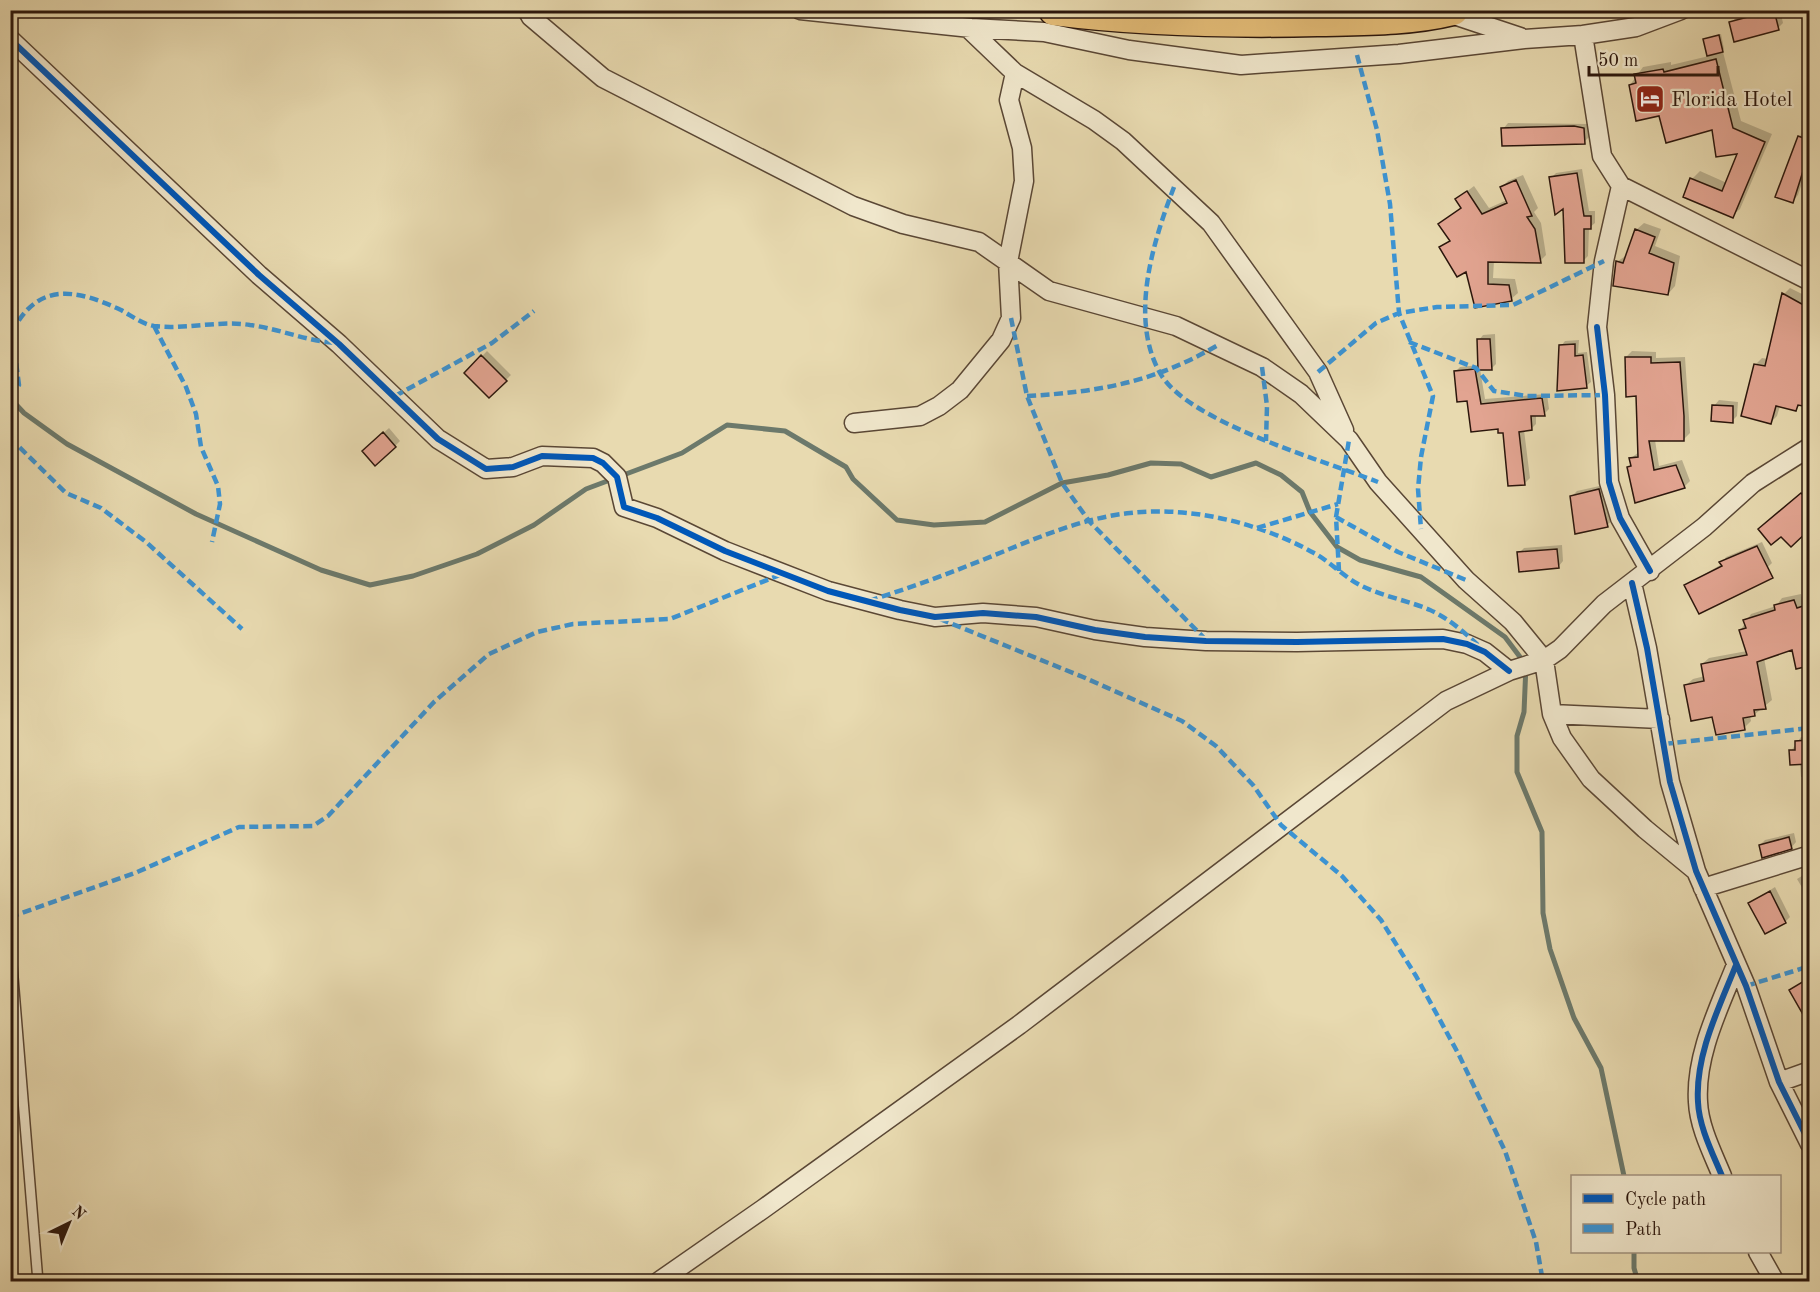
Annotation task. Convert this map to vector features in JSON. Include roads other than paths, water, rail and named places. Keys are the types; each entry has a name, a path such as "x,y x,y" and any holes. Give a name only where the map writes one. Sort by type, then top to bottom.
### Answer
{"highway":[{"path":"1054,10 1125,19 1406,15 1449,11"}],"street":[{"path":"527,10 531,17 581,61 610,82 852,206 903,224 980,242 1049,291 1176,326 1262,367 1301,394 1348,440 1378,483 1467,580 1513,622 1544,660 1552,714 1562,738 1591,779 1699,880"},
{"path":"800,10 968,28 1044,32 1129,50 1241,65 1399,54 1524,39 1583,35 1636,27 1681,10"},
{"path":"1449,11 1524,39"},
{"path":"968,28 1015,73 1094,120 1123,141 1211,223 1318,372 1348,440"},
{"path":"1583,35 1602,156 1621,186 1809,281"},
{"path":"10,39 259,276 355,358 438,439 486,469 513,467 542,456 593,458 603,463 616,477 624,507 631,511 657,518 725,551 863,603 934,617 983,613 1036,616 1095,630 1186,640 1297,642 1443,639 1485,651 1509,671"},
{"path":"854,423 920,416 939,406 960,390 1001,340 1011,318 1008,262 1024,181 1022,148 1009,100 1015,73"},
{"path":"1621,186 1604,261 1597,327 1605,395 1609,482 1620,518 1650,571"},
{"path":"658,1281 763,1209 1019,1025 1446,700 1509,671 1544,660 1572,638 1604,604 1650,571 1753,483 1809,447"},
{"path":"1632,583 1660,719 1670,782 1699,880 1746,986 1779,1083 1809,1144"},
{"path":"1552,714 1660,719"},
{"path":"1699,880 1809,855"},
{"path":"1722,1175 1708,1141 1698,1103 1701,1063 1714,1020 1736,965"},
{"path":"1779,1083 1809,1071"},
{"path":"1759,1253 1775,1281"}],"lane":[{"path":"10,941 15,968 23,1122 38,1281"}],"waterway":[{"path":"10,398 24,413 67,444 196,514 321,570 370,585 413,576 477,554 534,525 586,489 682,453 727,425 785,431 846,467 853,479 897,520 934,525 985,522 1062,483 1108,475 1151,463 1181,464 1211,477 1256,463 1281,475 1302,492 1310,512 1337,547 1360,560 1421,577 1505,637 1526,665 1524,712 1517,736 1517,772 1542,832 1543,913 1550,949 1574,1018 1601,1068 1624,1175"},
{"path":"1634,1253 1634,1268 1638,1282"}],"place":[{"name":"Florida Hotel","path":"1650,99"}]}
